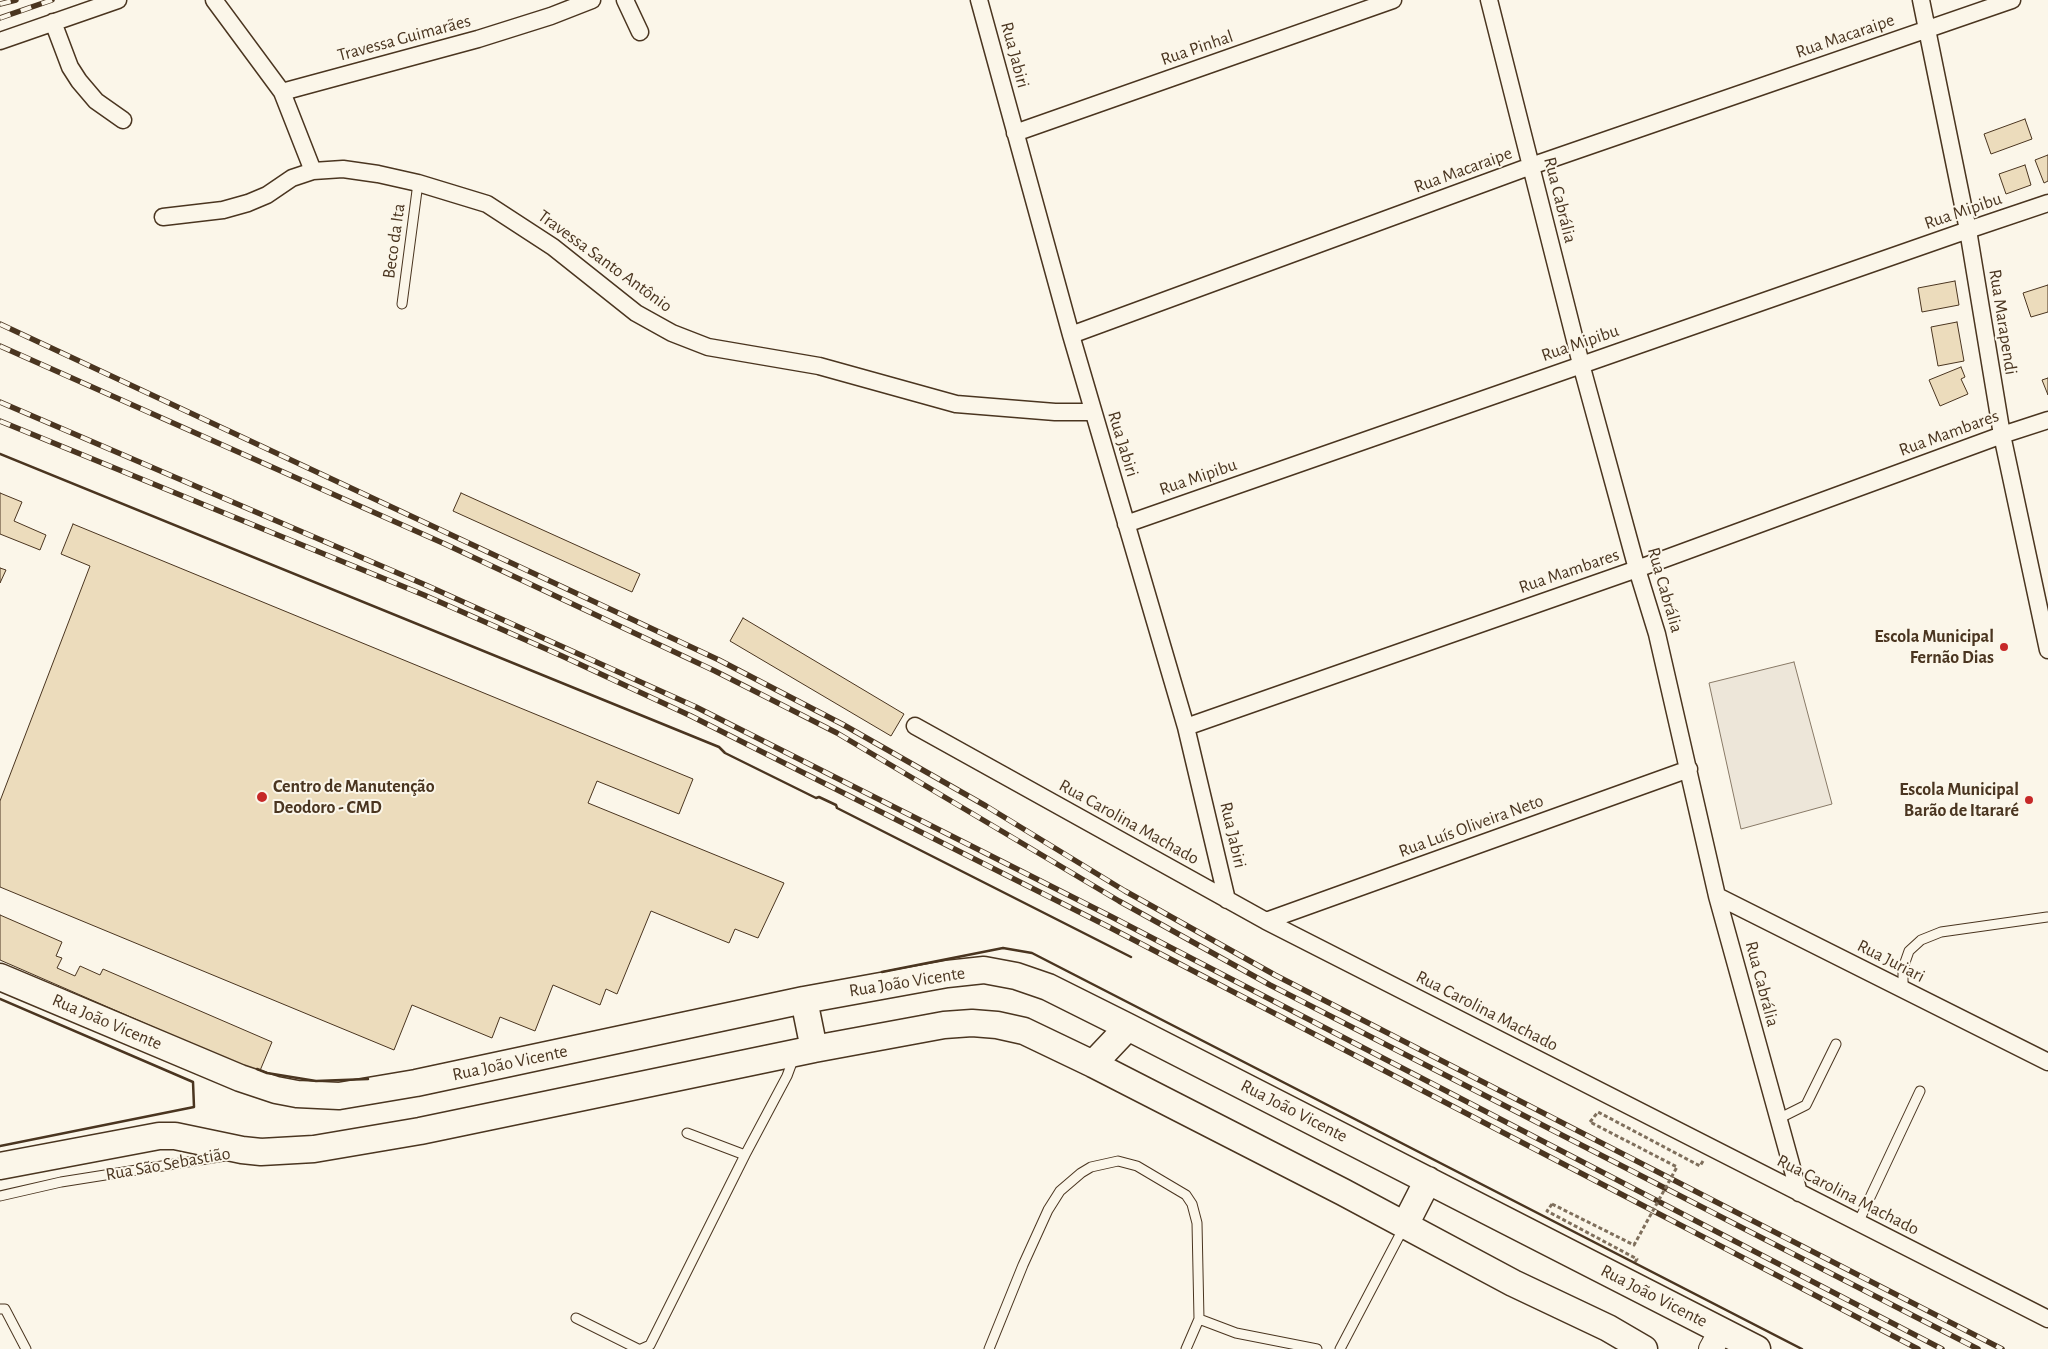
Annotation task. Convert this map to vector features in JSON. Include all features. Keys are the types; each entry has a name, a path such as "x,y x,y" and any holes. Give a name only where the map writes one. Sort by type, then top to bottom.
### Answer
{"main road":[{"name":"Rua João Vicente","path":"0,977 240,1078 276,1090 317,1096 358,1094 406,1085 804,1000 947,974 984,970 1016,976 1048,987 1428,1180 1716,1340 1757,1349"},
{"path":"804,1000 805,1051"},
{"path":"242,1150 261,1152 296,1151 359,1142 805,1051 944,1026 972,1023 998,1025 1024,1031 1093,1064 1513,1283 1608,1328 1636,1347"},
{"path":"1093,1064 1128,1027"},
{"name":"Rua São Sebastião","path":"0,1166 159,1136 192,1139 242,1150"},
{"path":"1405,1225 1428,1180"}],"street":[{"path":"0,41 118,0"},
{"path":"214,0 282,92 313,170"},
{"name":"Travessa Guimarães","path":"282,92 478,39 552,16 592,0"},
{"path":"625,0 640,32"},
{"name":"Rua Jabiri","path":"979,0 1071,335 1186,727 1227,900"},
{"name":"Rua Pinhal","path":"1015,133 1393,0"},
{"name":"Rua Cabrália","path":"1489,0 1581,364 1637,569 1657,634 1717,896 1799,1193"},
{"name":"Rua Marapendi","path":"1921,0 1968,230 2002,434 2047,639"},
{"name":"Rua Macaraipe","path":"1071,335 1531,166 2012,0"},
{"path":"54,22 70,67 79,82 96,101 124,120"},
{"name":"Travessa Santo Antônio","path":"163,217 223,210 267,194 292,178 313,170 343,169 418,183 487,204 553,247 636,312 672,333 708,347 819,366 956,404 1037,411 1093,412"},
{"name":"Rua Mipibu","path":"1126,524 1581,364 2048,203"},
{"name":"Rua Mambares","path":"1186,727 1637,569 2002,434 2048,420"},
{"name":"Rua Carolina Machado","path":"915,726 1266,921 2048,1319"},
{"name":"Rua Luís Oliveira Neto","path":"1266,921 1689,769"},
{"name":"Rua Juriari","path":"1717,896 2048,1062"}],"lane":[{"name":"Beco da Ita","path":"402,304 418,183"},
{"path":"1903,989 1903,968 1909,951 1921,940 1941,932 2047,917"},
{"path":"1778,1118 1806,1105 1836,1044"},
{"path":"576,1318 640,1349 650,1345 745,1155 787,1076 805,1051"},
{"path":"1858,1223 1920,1091"},
{"path":"687,1133 745,1155"},
{"name":"Rua São Sebastião","path":"0,1196 62,1182 222,1156 242,1150"},
{"path":"989,1349 1030,1249 1048,1210 1060,1191 1091,1167 1118,1161 1137,1166 1186,1195 1192,1204 1197,1223 1199,1319 1186,1349"},
{"path":"1340,1349 1405,1225"},
{"path":"0,1299 2,1309 26,1349"},
{"path":"1199,1319 1236,1333 1317,1349"}],"path":[{"path":"1552,1204 1634,1245 1677,1167 1590,1122 1598,1112 1700,1166 1709,1147"}],"shaded area":[{"path":"1794,662 1832,804 1741,829 1709,683"}],"building":[{"path":"2025,119 2032,139 1991,154 1984,134"},
{"path":"2048,155 2048,181 2044,183 2035,160"},
{"path":"2025,165 2031,185 2006,194 1999,174"},
{"path":"1955,281 1959,305 1922,312 1918,288"},
{"path":"2048,285 2048,312 2031,317 2023,293"},
{"path":"1957,322 1964,361 1938,366 1931,327"},
{"path":"1961,367 1965,377 1961,379 1968,394 1940,406 1929,380"},
{"path":"2048,378 2048,395 2042,380"},
{"path":"0,493 22,502 14,521 46,535 40,550 0,534"},
{"path":"461,493 640,574 632,592 453,511"},
{"path":"73,524 693,779 679,814 597,781 588,803 784,883 758,938 735,929 729,943 651,911 617,994 606,989 600,1005 553,985 535,1031 500,1017 492,1038 412,1005 394,1050 0,887 0,801 90,566 61,554"},
{"path":"0,568 6,570 0,583"},
{"path":"743,618 904,714 891,736 730,641"},
{"path":"0,915 62,942 56,956 62,958 57,968 75,976 80,966 100,975 103,969 272,1042 259,1073 0,960"}],"railway":[{"path":"0,4 16,0"},
{"path":"0,18 52,0"},
{"path":"0,324 719,660 842,724 986,806 1125,891 1275,975 2002,1349"},
{"path":"0,346 445,544 715,671 837,733 1119,901 1270,985 1978,1349"},
{"path":"0,402 428,586 696,707 1112,917 1942,1349"},
{"path":"0,421 424,595 691,716 1107,926 1918,1349"}],"wall":[{"path":"0,454 719,747 725,753 816,798 819,797 836,805 837,808 1131,957"},
{"path":"882,972 1003,948 1032,953 1802,1349"},
{"path":"0,999 193,1082 194,1107 0,1146"},
{"path":"257,1069 267,1073 316,1081 368,1079"}],"place":[{"name":"Escola Municipal Fernão Dias","path":"2004,647"},
{"name":"Centro de Manutenção Deodoro - CMD","path":"262,797"},
{"name":"Escola Municipal Barão de Itararé","path":"2029,800"}]}
